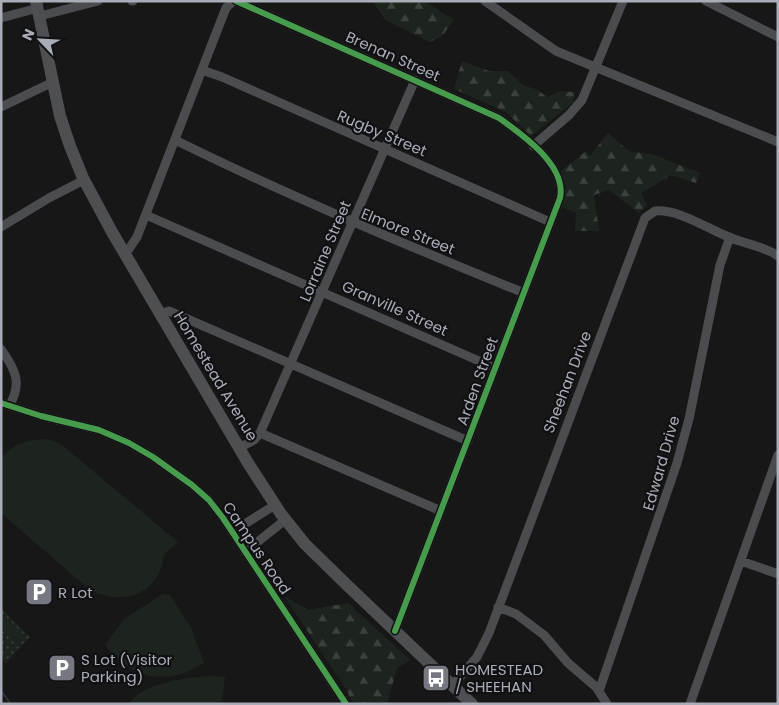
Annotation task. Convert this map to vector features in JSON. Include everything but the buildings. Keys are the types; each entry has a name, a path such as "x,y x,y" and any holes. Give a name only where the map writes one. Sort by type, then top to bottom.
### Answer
{"main road":[{"name":"Homestead Avenue","path":"38,8 65,131 84,180 125,255 239,448 275,505 319,558 472,704"}],"street":[{"path":"1,18 38,8 98,1"},
{"path":"125,255 138,237 225,11 235,1"},
{"name":"Brenan Street","path":"235,1 499,118 533,146"},
{"path":"485,1 556,51 778,142"},
{"path":"533,146 577,107 584,95 623,1"},
{"path":"706,1 778,37"},
{"name":"Rugby Street","path":"202,70 550,222"},
{"name":"Lorraine Street","path":"260,433 415,80"},
{"path":"1,107 53,82"},
{"name":"Elmore Street","path":"175,140 247,176 352,222 524,293"},
{"name":"Arden Street","path":"395,631 560,198 561,185 553,168 533,146"},
{"path":"1,227 49,198 84,180"},
{"name":"Sheehan Drive","path":"453,685 480,651 644,220 651,212 664,210 765,249 778,256"},
{"name":"Granville Street","path":"146,215 495,368"},
{"name":"Edward Drive","path":"599,691 677,463 689,418 720,264 730,237"},
{"path":"160,314 169,310 468,441"},
{"path":"1,348 12,365 17,391 5,405"},
{"name":"Campus Road","path":"5,405 99,430 137,446 201,492 216,508 346,704"},
{"path":"239,448 254,440 260,433 441,512"},
{"path":"690,704 778,456"},
{"name":"Campus Road","path":"232,532 275,505"},
{"name":"Campus Road","path":"245,552 286,520"},
{"path":"741,561 778,574"},
{"path":"498,607 516,614 538,630 568,663 587,678 599,691 606,704"}],"green space":[{"path":"370,1 424,1 454,20 442,36 430,42 385,20 374,3"},
{"path":"462,61 489,71 508,71 523,85 538,90 547,97 560,91 575,92 573,103 531,136 506,112 454,89"},
{"path":"608,133 630,152 649,153 700,173 696,183 671,175 641,193 647,205 639,213 609,190 594,195 599,231 575,231 576,212 560,207 566,187 561,171 586,151 590,156"},
{"path":"44,439 54,441 63,446 178,542 165,554 157,576 150,586 134,595 125,597 107,596 89,589 1,513 1,459 15,446 32,440"},
{"path":"163,594 170,595 191,628 204,663 190,671 176,675 150,676 127,666 115,657 105,645 124,619"},
{"path":"284,596 308,610 348,603 410,660 397,668 387,704 353,704 346,689"},
{"path":"1,608 30,637 6,663 1,658"},
{"path":"6,617 24,635 16,643 1,629 1,621"},
{"path":"209,676 225,677 221,704 128,704 140,693 156,686 182,679"}],"waterway":[{"path":"1,691 11,704"}],"cycle path":[{"path":"236,1 499,118 531,142 550,163 557,174 560,198 395,631"},
{"path":"1,403 41,416 99,430 129,443 153,457 192,485 209,500 223,518 346,704"}],"place":[{"name":"R Lot","path":"39,592"},
{"name":"S Lot (Visitor Parking)","path":"62,668"},
{"name":"HOMESTEAD / SHEEHAN","path":"436,678"}]}
